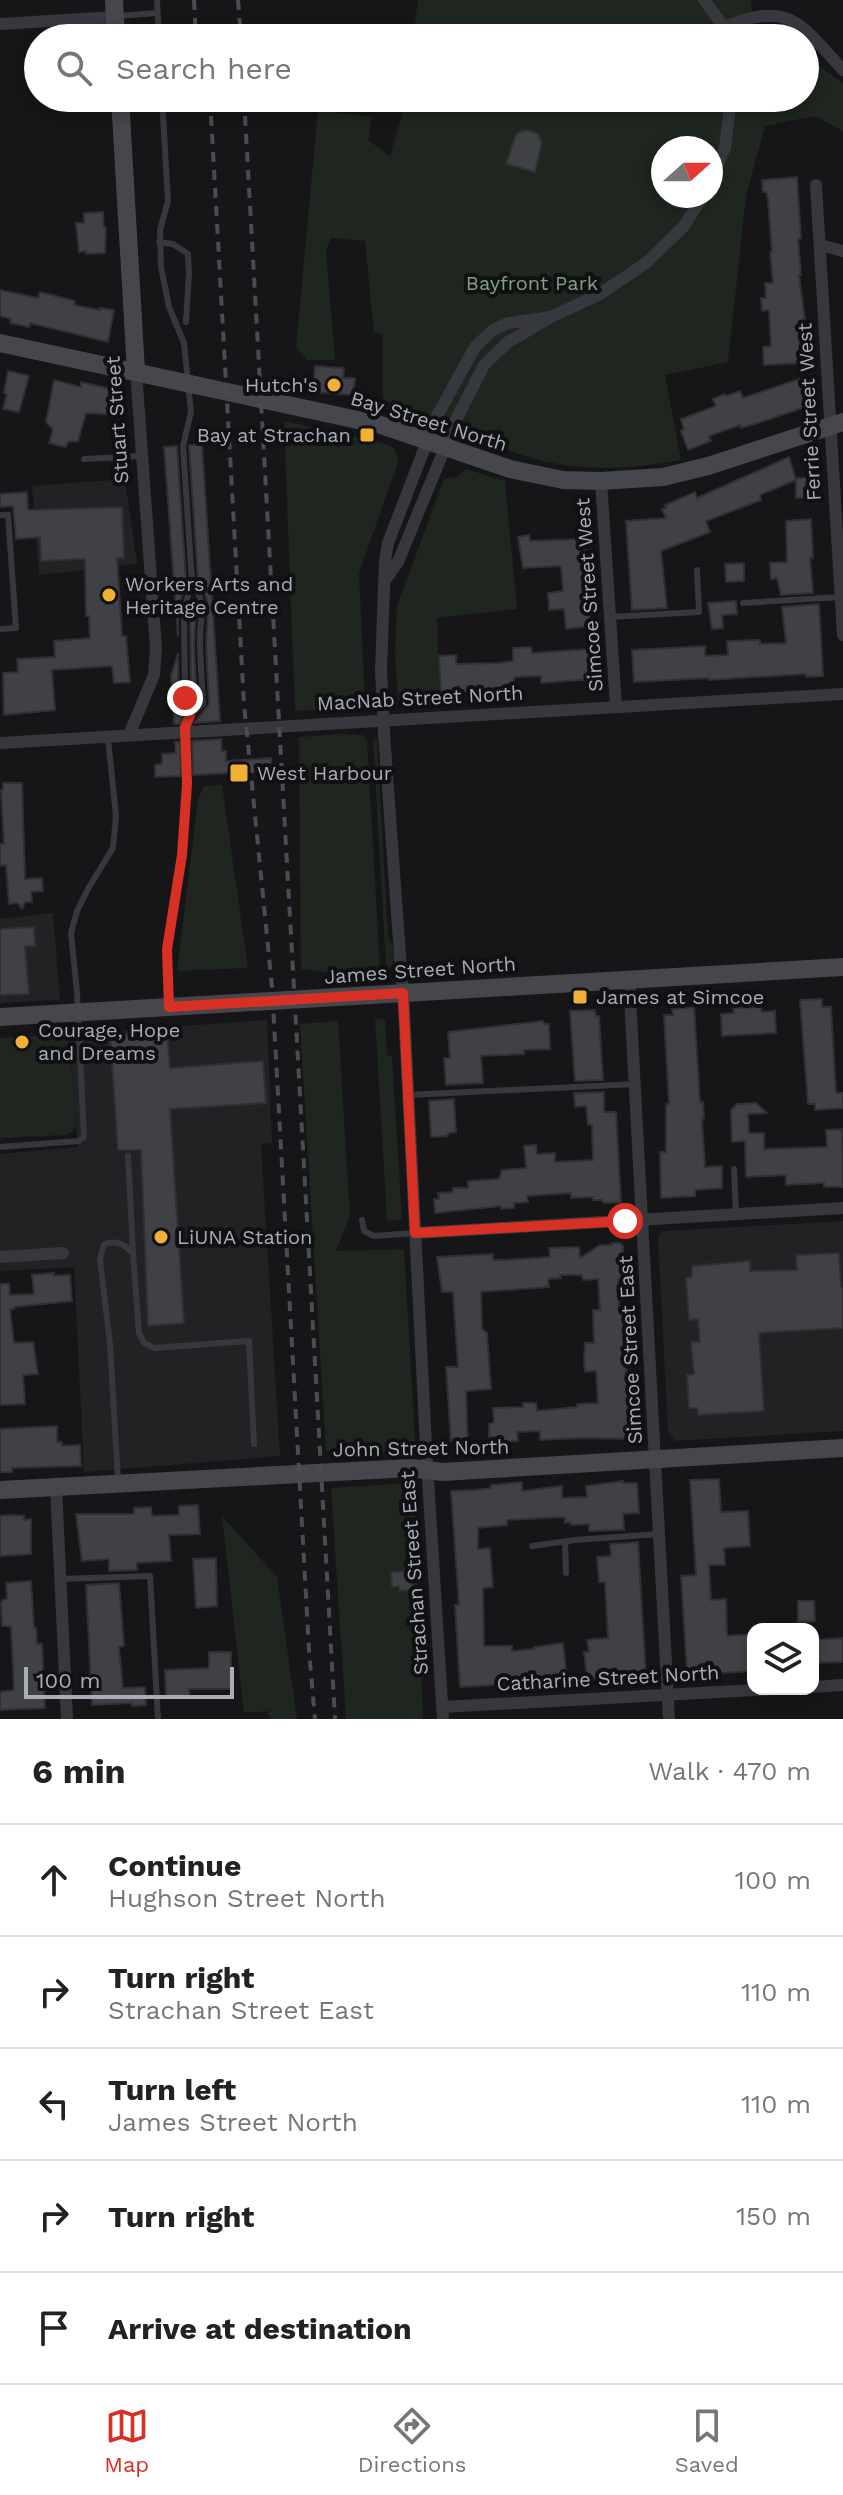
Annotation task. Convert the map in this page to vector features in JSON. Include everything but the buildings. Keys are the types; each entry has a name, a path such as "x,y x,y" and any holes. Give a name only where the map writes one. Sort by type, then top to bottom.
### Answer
{"main road":[{"name":"Stuart Street","path":"121,112 136,371"},
{"name":"Bay Street North","path":"0,343 381,425 446,449 523,472 563,480 663,477 836,424"},
{"name":"James Street North","path":"0,1017 843,967"},
{"name":"John Street North","path":"0,1490 370,1469 410,1468 442,1472 843,1448"}],"street":[{"path":"704,0 720,24"},
{"path":"0,24 114,8"},
{"path":"738,24 748,16 764,12 786,16 800,24"},
{"path":"819,44 843,70"},
{"path":"723,152 729,112"},
{"name":"Ferrie Street West","path":"816,185 836,424 843,635"},
{"path":"386,579 398,562 458,416 484,365 508,342 600,294 646,263 684,226 695,208"},
{"path":"820,245 843,251"},
{"name":"Strachan Street East","path":"443,1713 403,993 383,720 385,561 388,543 437,416 475,347 493,330 508,323 551,317"},
{"name":"Stuart Street","path":"129,735 154,675 156,649 136,371"},
{"name":"Simcoe Street West","path":"601,481 616,706"},
{"name":"MacNab Street North","path":"0,743 843,694"},
{"name":"Simcoe Street East","path":"629,979 669,1719"},
{"path":"415,1233 843,1208"},
{"path":"0,1257 63,1253"},
{"path":"56,1487 67,1719"},
{"path":"819,1687 843,1685"},
{"name":"Catharine Street North","path":"443,1713 747,1691"}],"lane":[{"path":"157,0 158,24"},
{"path":"114,8 157,13"},
{"path":"163,112 168,201 159,242 161,267 169,307 184,343 191,412 183,446 192,582 184,609 185,698 190,716"},
{"path":"159,242 173,244 188,254 186,322"},
{"path":"84,459 142,456"},
{"path":"0,515 8,515 16,628 0,629"},
{"path":"610,617 699,612 697,570"},
{"path":"174,1007 167,949 182,855 187,784 185,727 190,716 203,704 200,635 204,613 201,596 192,582"},
{"path":"743,603 841,597"},
{"path":"0,1147 72,1141 84,1137 71,933 77,911 113,848 116,816 108,736"},
{"path":"408,1095 636,1084"},
{"path":"128,1156 139,1333 144,1343 154,1348 249,1341 254,1444"},
{"path":"734,1169 736,1214"},
{"path":"362,1220 364,1231 374,1236 415,1233"},
{"path":"119,1484 110,1344 100,1259 104,1244 113,1241 126,1246 133,1253"},
{"path":"532,1546 659,1534"},
{"path":"565,1543 566,1573"},
{"path":"60,1579 150,1576 158,1719"}],"shaded area":[{"path":"125,479 137,564 39,575 32,486"},
{"path":"53,913 60,1000 0,1003 0,919"},
{"path":"267,1020 272,1143 261,1144 280,1456 84,1472 74,1267 0,1271 0,1154 78,1147 69,1034"},
{"path":"843,1221 843,1431 675,1441 668,1432 658,1237 664,1231"}],"green space":[{"path":"418,0 751,0 754,24 415,24"},
{"name":"Bayfront Park","path":"819,66 843,83 843,131 815,116 765,126 746,196 728,362 665,375 681,460 629,467 583,467 538,460 488,443 491,438 383,408 383,334 374,333 365,241 331,238 326,251 335,360 307,360 296,347 318,112 372,117 368,140 390,156 403,112 819,112"},
{"path":"284,421 383,443 394,448 398,460 359,573 365,703 360,708 295,711"},
{"path":"466,469 505,481 517,609 437,618 440,705 404,706 398,699 395,652 397,606 444,479 456,477"},
{"path":"363,735 367,740 380,968 375,974 342,975 301,969 299,737"},
{"path":"377,738 388,937 394,954 389,970 386,965 373,740"},
{"path":"222,785 248,968 177,971 198,800 204,786"},
{"path":"375,1018 385,1020 387,1055 392,1056 402,1220 387,1221"},
{"path":"338,1021 350,1216 336,1251 404,1249 415,1441 413,1453 349,1456 348,1448 326,1451 300,1024"},
{"path":"69,1034 76,1125 72,1132 67,1135 0,1138 0,1038"},
{"path":"407,1483 415,1491 423,1719 346,1719 331,1488"},
{"path":"222,1516 277,1577 297,1719 269,1719 268,1711 244,1713"}],"railway":[{"path":"194,0 195,24"},
{"path":"238,0 240,24"},
{"path":"211,112 244,704 272,987 315,1719"},
{"path":"245,112 335,1719"}],"place":[{"name":"Hutch's","path":"334,385"},
{"name":"Bay at Strachan","path":"367,435"},
{"name":"Workers Arts and Heritage Centre","path":"109,595"},
{"name":"West Harbour","path":"239,773"},
{"name":"James at Simcoe","path":"580,997"},
{"name":"Courage, Hope and Dreams","path":"22,1042"},
{"name":"LiUNA Station","path":"161,1237"}],"route":[{"path":"185,698 190,716 185,727 187,784 182,855 167,949 169,1007 403,993 415,1233 625,1221"}]}
